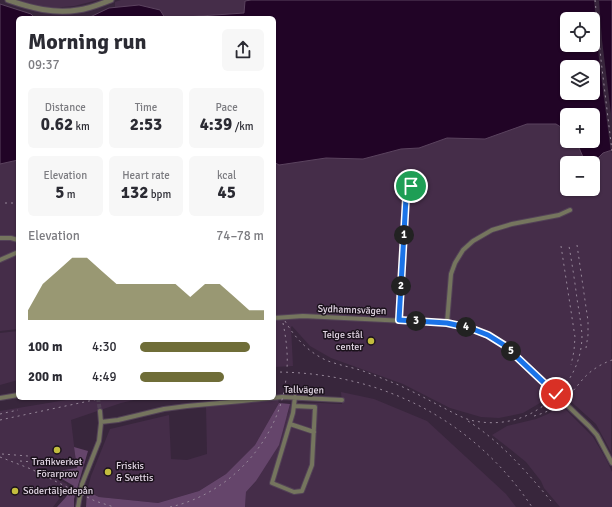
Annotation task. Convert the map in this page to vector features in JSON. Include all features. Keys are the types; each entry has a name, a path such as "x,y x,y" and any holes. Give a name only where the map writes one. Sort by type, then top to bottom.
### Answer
{"street":[{"path":"8,0 35,8 52,11 80,10 111,0"},
{"path":"91,7 105,0"},
{"path":"399,320 406,198 408,190 411,186 418,183"},
{"path":"447,323 451,274 462,250 473,241 492,230 512,224 559,215 570,210"},
{"path":"0,238 16,239"},
{"path":"0,260 16,253"},
{"name":"Sydhamnsvägen","path":"276,318 303,316 447,323 470,328 488,335 504,345 589,426 597,435 612,463"},
{"path":"0,398 16,395"},
{"path":"294,397 293,413 272,483 294,492 302,491 312,465 315,407 294,406"},
{"name":"Tallvägen","path":"276,398 294,397 342,400"},
{"name":"Tallvägen","path":"101,422 118,420 164,409 250,400"},
{"path":"78,507 82,484 99,441 101,422 100,411"},
{"path":"290,424 314,432"}],"shaded area":[{"path":"18,0 98,0 74,6 51,8 32,5"},
{"path":"121,0 245,0 244,13 200,16 164,16 160,10 115,7 115,2"},
{"path":"251,0 612,0 612,150 603,153 600,156 583,156 579,148 600,148 600,108 560,108 560,127 556,124 527,124 485,139 447,138 419,148 401,149 363,159 326,158 279,165 276,163 276,16 200,16 244,13 245,1"},
{"path":"0,4 33,16 16,16 16,160 0,164"},
{"path":"139,5 160,10 164,16 92,16 109,8"},
{"path":"527,124 556,124 560,127 560,148 579,148 583,156 560,156 560,196 600,196 600,156 588,156 612,150 611,452 596,424 556,388 545,400 523,413 499,418 481,417 450,408 403,384 331,358 310,346 292,326 293,366 276,367 276,163 279,165 326,158 363,159 401,149 419,148 447,138 485,139"},
{"path":"16,160 16,329 0,331 0,164"},
{"path":"16,331 16,381 0,385 0,333"},
{"path":"341,392 374,399 427,421 506,494 516,507 245,507 246,492 256,481 288,413 290,404 342,404"},
{"path":"66,400 134,400 71,420 76,462 40,469 67,484 68,487 53,507 0,507 0,411"},
{"path":"278,400 279,403 255,445 226,474 199,491 158,503 99,497 87,491 91,476 110,429 169,415 171,459 187,460 207,454 206,406"},
{"path":"279,403 290,404 279,445 256,481 246,492 245,507 86,507 87,491 99,497 158,503 199,491 226,474 255,445"},
{"path":"561,405 593,437 606,459 612,472 612,507 560,507 544,488 541,481 526,462 492,435 507,426 536,419 548,414"},
{"path":"74,447 88,451 74,499 74,507 57,507 74,486 52,473 77,468"}],"pier":[{"path":"594,0 599,0 600,12 595,12"},
{"path":"600,13 612,122 611,153 600,60"}],"tunnel":[{"path":"98,400 100,411"}],"railway":[{"path":"595,0 612,151"},
{"path":"5,203 16,203"},
{"path":"577,245 588,321 586,348"},
{"path":"561,246 575,337 571,365"},
{"path":"285,321 303,344 321,358 336,364 360,370 394,383 470,420 488,423 515,420 532,413 549,402 564,386 575,368 579,357 582,335 569,246"},
{"path":"283,323 287,368"},
{"path":"534,416 546,412 561,403 589,373 600,365 612,360"},
{"path":"276,372 313,374 351,381 387,392 421,406 452,426 482,449 508,476 532,507"},
{"path":"170,507 192,500 212,490 231,477 248,461 262,443 273,423 281,401 286,379"},
{"path":"0,420 94,400"},
{"path":"0,414 18,410"},
{"path":"468,421 502,448 551,501"},
{"path":"2,454 28,456"},
{"path":"0,457 31,469 95,501 114,507"},
{"path":"20,461 53,461"}],"place":[{"name":"Telge stål center","path":"371,341"},
{"name":"Trafikverket Förarprov","path":"57,450"},
{"name":"Friskis & Svettis","path":"108,472"},
{"name":"Södertäljedepån","path":"15,491"}],"route":[{"path":"411,186 408,190 406,198 399,320 447,323 470,328 488,335 504,345 556,394"}]}
